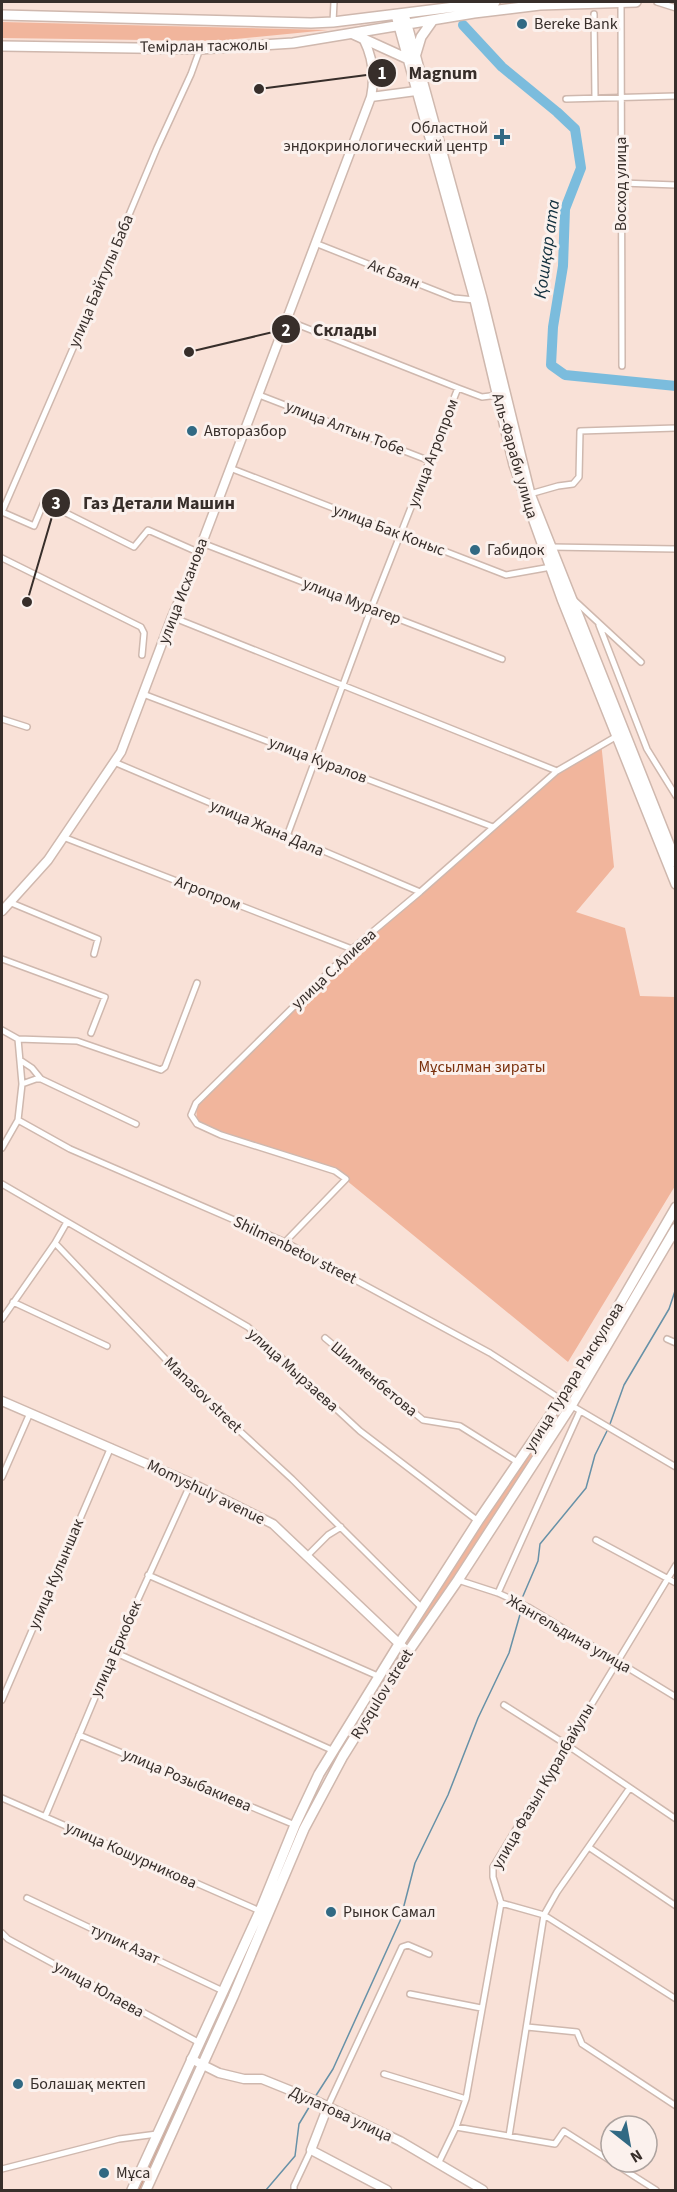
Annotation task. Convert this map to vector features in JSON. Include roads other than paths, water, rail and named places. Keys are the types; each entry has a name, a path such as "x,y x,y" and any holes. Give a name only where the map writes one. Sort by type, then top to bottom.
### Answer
{"main road":[{"name":"Темірлан тасжолы","path":"2,15 333,22 468,3 495,2"},
{"name":"Темірлан тасжолы","path":"2,46 200,49 289,44 529,7 636,2"},
{"name":"Аль-Фараби улица","path":"400,14 482,298 530,494 551,567 675,862"},
{"path":"353,34 412,58 421,37 433,20"},
{"path":"288,22 296,35 289,44"},
{"name":"улица Исханова","path":"2,911 48,860 121,752 172,617 200,553 371,97 373,85 371,55 364,40"},
{"name":"Аль-Фараби улица","path":"412,58 416,91 475,300 514,465 546,547 570,597 675,884"},
{"path":"371,97 416,91"},
{"name":"улица Турара Рыскулова","path":"465,1542 582,1370 675,1207"},
{"name":"Rysqulov street","path":"146,2190 304,1829 331,1778 408,1652 458,1580 571,1406 675,1228"},
{"name":"Momyshuly avenue","path":"2,1401 191,1483 273,1524 408,1652"},
{"name":"Rysqulov street","path":"132,2190 320,1774 399,1644 465,1542"},
{"path":"320,1774 331,1778"},
{"name":"Дулатова улица","path":"191,2059 219,2073 262,2079 328,2106 400,2141 483,2190"},
{"path":"328,2106 311,2150 387,2190"}],"street":[{"path":"333,22 334,2"},
{"name":"Восход улица","path":"621,2 622,366"},
{"path":"657,2 675,8"},
{"path":"594,15 595,98"},
{"name":"улица Байтулы Баба","path":"2,512 200,49"},
{"path":"566,99 675,96"},
{"path":"622,183 675,185"},
{"name":"Ак Баян","path":"315,243 454,298 475,300"},
{"path":"286,320 482,397 498,395"},
{"name":"улица Агропром","path":"287,836 371,609 458,388"},
{"name":"улица Алтын Тобе","path":"259,395 430,461"},
{"path":"530,494 573,484 577,481 580,431 675,428"},
{"name":"улица Бак Коныс","path":"230,468 506,575 551,567"},
{"path":"2,512 34,526 44,502 134,547 148,530 200,553"},
{"name":"улица Мурагер","path":"202,543 502,659"},
{"path":"546,547 675,549"},
{"path":"2,558 141,627 144,633 142,655"},
{"path":"570,597 641,662"},
{"path":"172,617 557,771"},
{"path":"599,625 647,749 675,796"},
{"name":"улица Куралов","path":"143,694 493,826"},
{"path":"2,719 27,727"},
{"name":"улица С.Алиева","path":"285,1242 346,1179 335,1171 221,1135 197,1124 191,1115 196,1103 352,949 493,826 557,771 620,735"},
{"name":"улица Жана Дала","path":"114,762 420,892"},
{"name":"Агропром","path":"63,837 352,949"},
{"path":"9,902 98,939 94,954"},
{"path":"2,959 105,997 92,1033"},
{"path":"2,1030 18,1038 77,1041 161,1070 165,1068 197,983"},
{"path":"2,1148 18,1120 22,1084 18,1038"},
{"path":"20,1060 32,1068 41,1079 136,1124"},
{"path":"22,1084 41,1079"},
{"name":"Shilmenbetov street","path":"18,1120 70,1149 285,1242 490,1353 571,1406 675,1467"},
{"name":"улица Мырзаева","path":"2,1184 248,1327 360,1431 478,1521"},
{"path":"2,1319 67,1222"},
{"name":"Manasov street","path":"55,1243 195,1390 292,1479 422,1608"},
{"path":"13,1302 107,1346"},
{"name":"Шилменбетова","path":"325,1338 423,1420 460,1426 519,1463"},
{"path":"667,1339 675,1343"},
{"path":"498,1593 580,1411"},
{"path":"2,1477 30,1413"},
{"name":"улица Кулыншак","path":"2,1700 111,1447"},
{"name":"улица Еркобек","path":"45,1817 114,1652 191,1483"},
{"path":"307,1556 328,1535 341,1527"},
{"path":"596,1540 675,1583"},
{"name":"улица Фазыл Куралбайулы","path":"438,2164 456,2127 466,2099 501,1903 493,1877 493,1867 675,1565"},
{"path":"148,1575 380,1677"},
{"name":"Жангельдина улица","path":"458,1580 498,1593 528,1607 675,1697"},
{"path":"114,1652 334,1750"},
{"path":"504,1705 567,1745 675,1820"},
{"name":"улица Розыбакиева","path":"79,1735 295,1826"},
{"path":"509,2136 544,1915 557,1892 590,1848 629,1789"},
{"name":"улица Кошурникова","path":"2,1798 260,1911"},
{"path":"590,1848 675,1906"},
{"name":"тупик Азат","path":"27,1898 223,1991"},
{"path":"501,1903 544,1915 675,1999"},
{"name":"улица Юлаева","path":"2,1933 8,1939 198,2043"},
{"path":"328,2106 402,1947 408,1945 429,1954"},
{"path":"410,1994 481,2008"},
{"path":"527,2027 577,2032 582,2044 675,2106"},
{"path":"384,2074 466,2099"},
{"path":"456,2127 555,2144 564,2131 599,2154"},
{"path":"2,2169 119,2139 157,2134"},
{"path":"294,2190 311,2150"},
{"path":"631,2174 656,2190"}],"waterway":[{"name":"Қошқар ата","path":"463,25 502,67 575,129 581,168 565,209 563,266 553,327 551,365 565,375 676,386"},
{"path":"610,1424 624,1385 669,1309 676,1288"},
{"path":"523,1596 538,1561 540,1544 586,1488 595,1455 608,1429"},
{"path":"315,2097 333,2069 400,1921 415,1863 448,1795 478,1718 509,1653 521,1611"},
{"path":"266,2190 295,2156 299,2124 311,2104"}],"place":[{"name":"Bereke Bank","path":"522,24"},
{"name":"Magnum","path":"259,89"},
{"name":"Областной эндокринологический центр","path":"502,137"},
{"name":"Склады","path":"189,352"},
{"name":"Авторазбор","path":"192,431"},
{"name":"Габидок","path":"475,550"},
{"name":"Газ Детали Машин","path":"27,602"},
{"name":"Рынок Самал","path":"331,1912"},
{"name":"Болашақ мектеп","path":"18,2084"},
{"name":"Мұса","path":"104,2173"}],"park label":[{"name":"Мұсылман зираты","path":"482,1067"}]}
